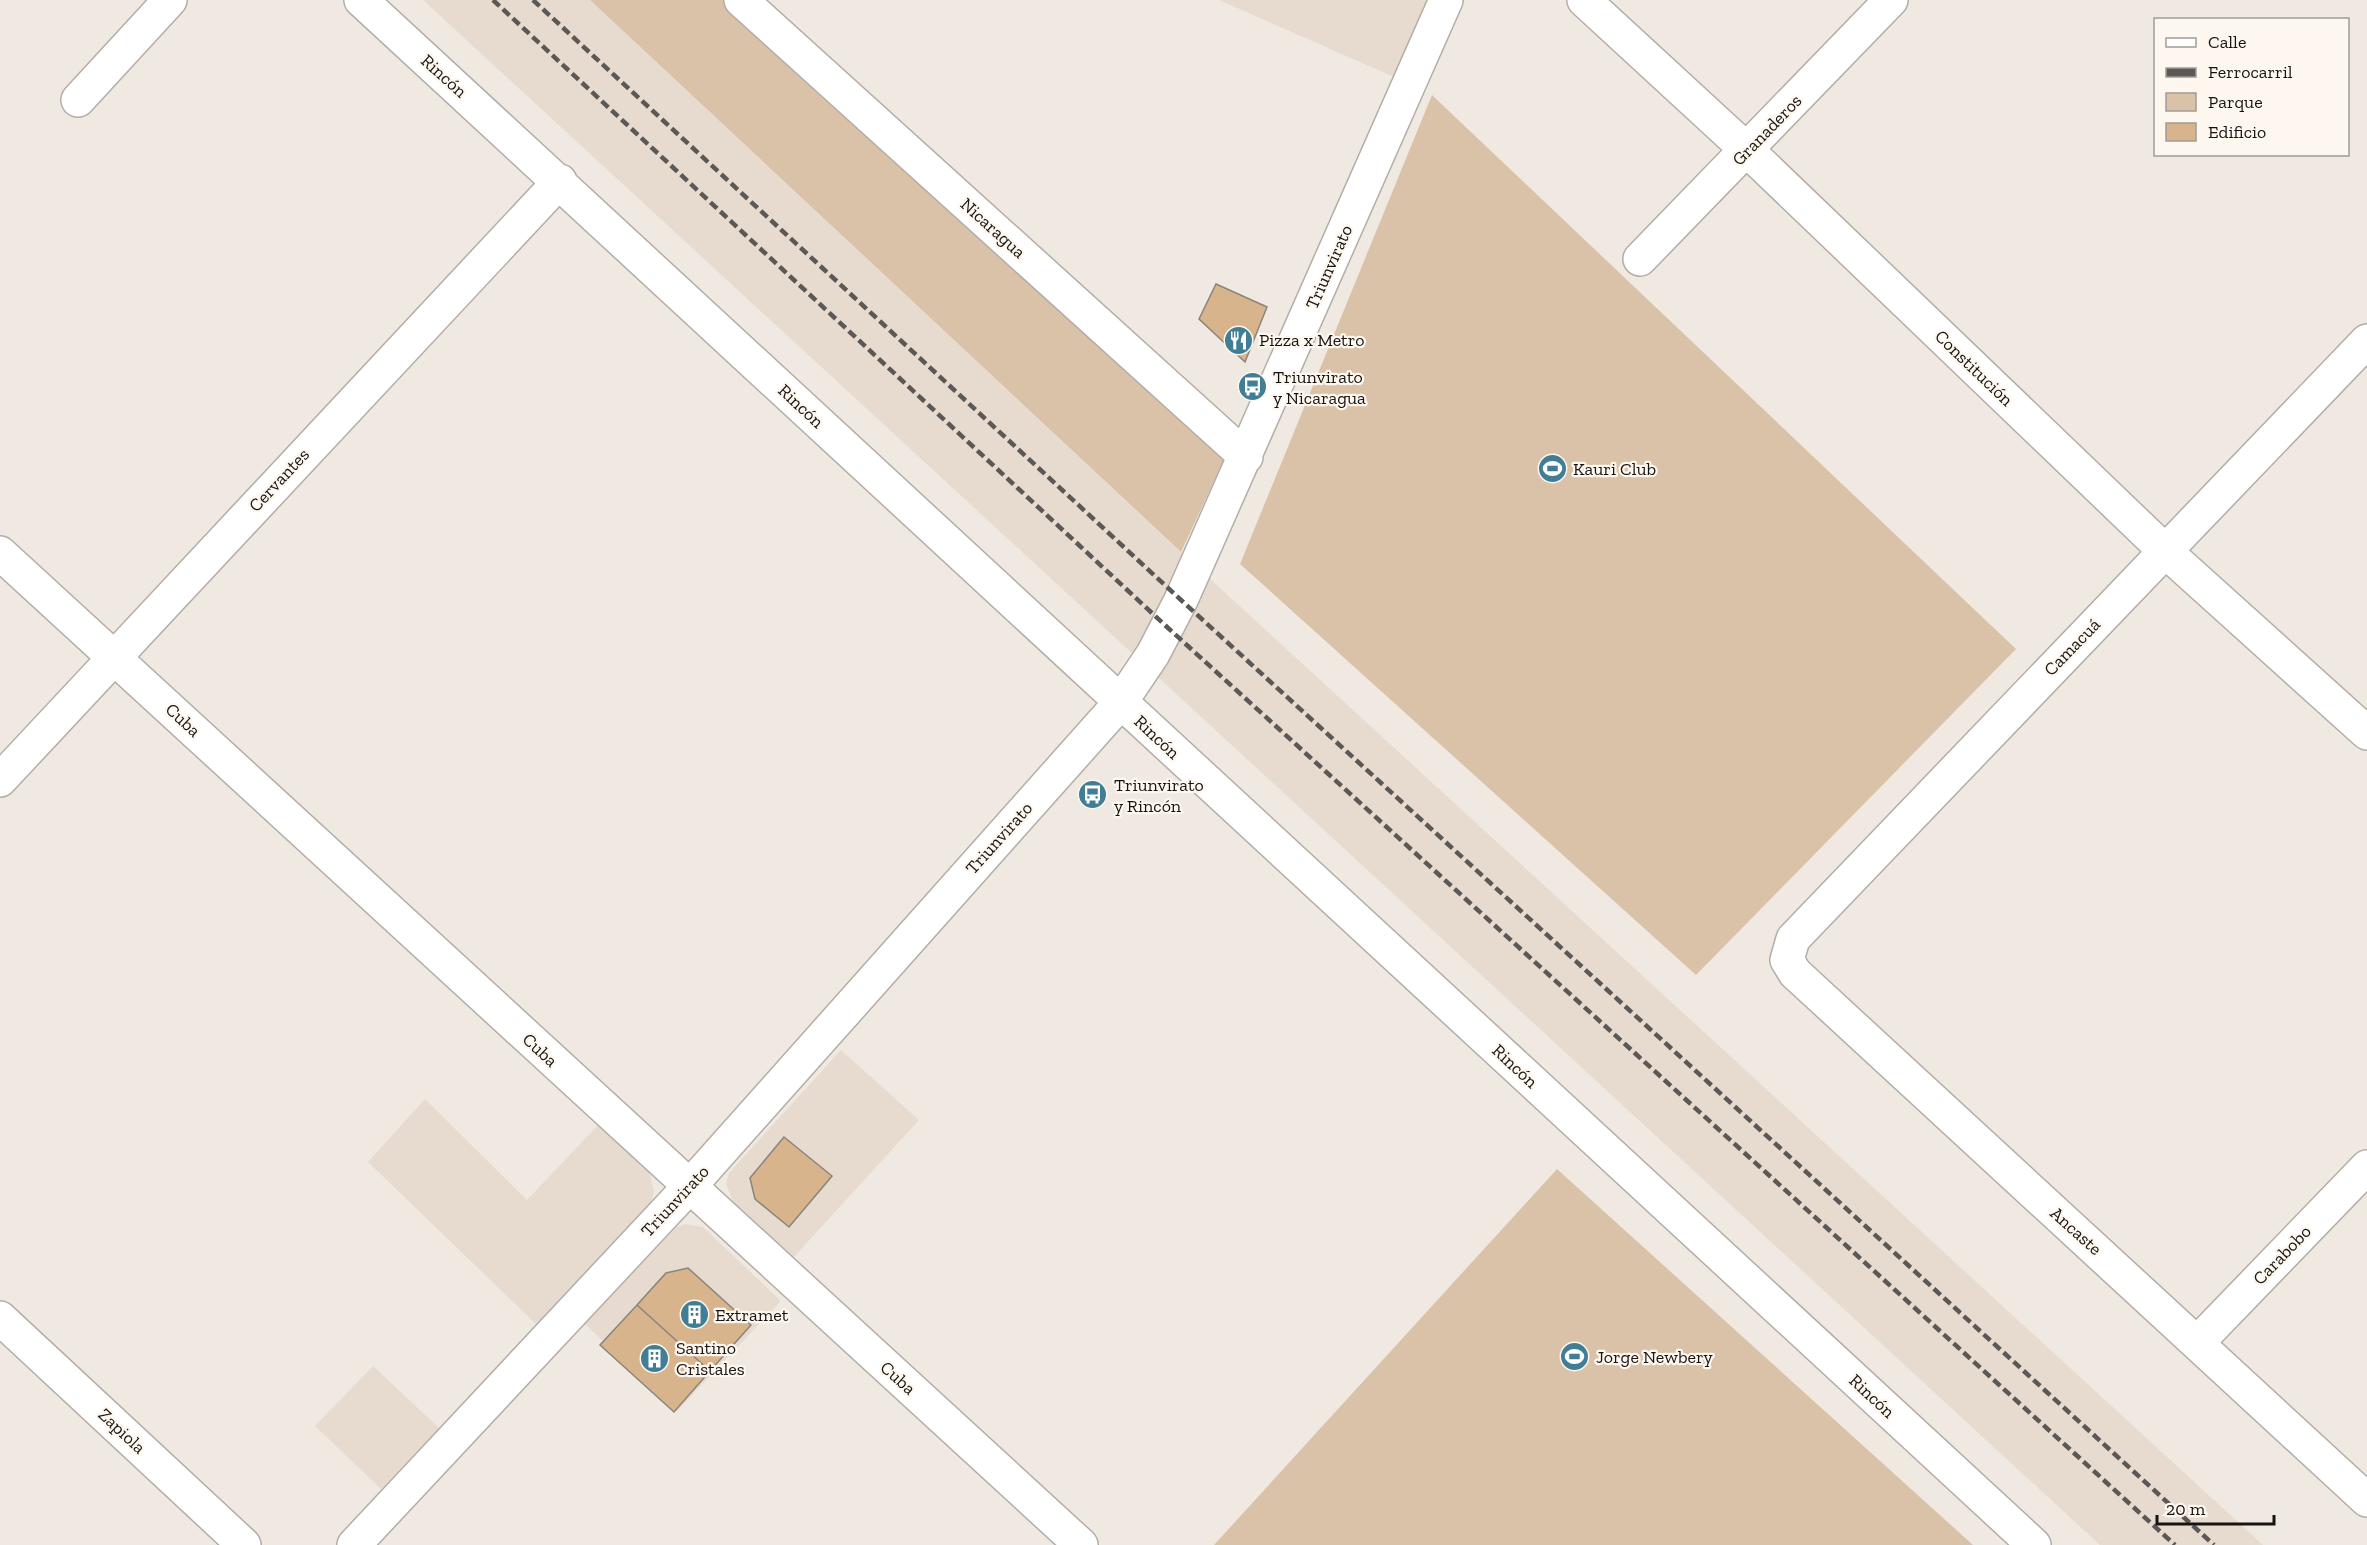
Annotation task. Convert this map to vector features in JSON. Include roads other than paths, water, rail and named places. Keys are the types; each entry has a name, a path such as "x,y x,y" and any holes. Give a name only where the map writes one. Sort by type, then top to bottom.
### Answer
{"street":[{"path":"78,100 170,0"},
{"name":"Rincón","path":"361,0 560,181 1120,703 2034,1545"},
{"name":"Nicaragua","path":"741,0 1246,457"},
{"name":"Triunvirato","path":"354,1545 689,1187 1120,703 1167,627 1246,457 1446,0"},
{"name":"Constitución","path":"1584,0 1748,151 2164,550 2367,733"},
{"name":"Granaderos","path":"1640,259 1748,151 1892,0"},
{"name":"Cervantes","path":"0,780 560,181"},
{"name":"Camacuá","path":"1787,960 1793,939 2367,341"},
{"name":"Cuba","path":"0,553 1081,1545"},
{"name":"Ancaste","path":"1787,960 1795,974 2198,1342 2367,1500"},
{"name":"Carabobo","path":"2198,1342 2367,1167"},
{"name":"Zapiola","path":"0,1318 244,1545"}],"railway":[{"path":"493,0 1167,627 2175,1545"},
{"path":"533,0 1181,600 2214,1545"}],"place":[{"name":"Pizza x Metro","path":"1238,340"},
{"name":"Triunvirato y Nicaragua","path":"1252,387"},
{"name":"Kauri Club","path":"1552,469"},
{"name":"Triunvirato y Rincón","path":"1093,795"},
{"name":"Extramet","path":"694,1315"},
{"name":"Jorge Newbery","path":"1575,1357"},
{"name":"Santino Cristales","path":"655,1358"}]}
